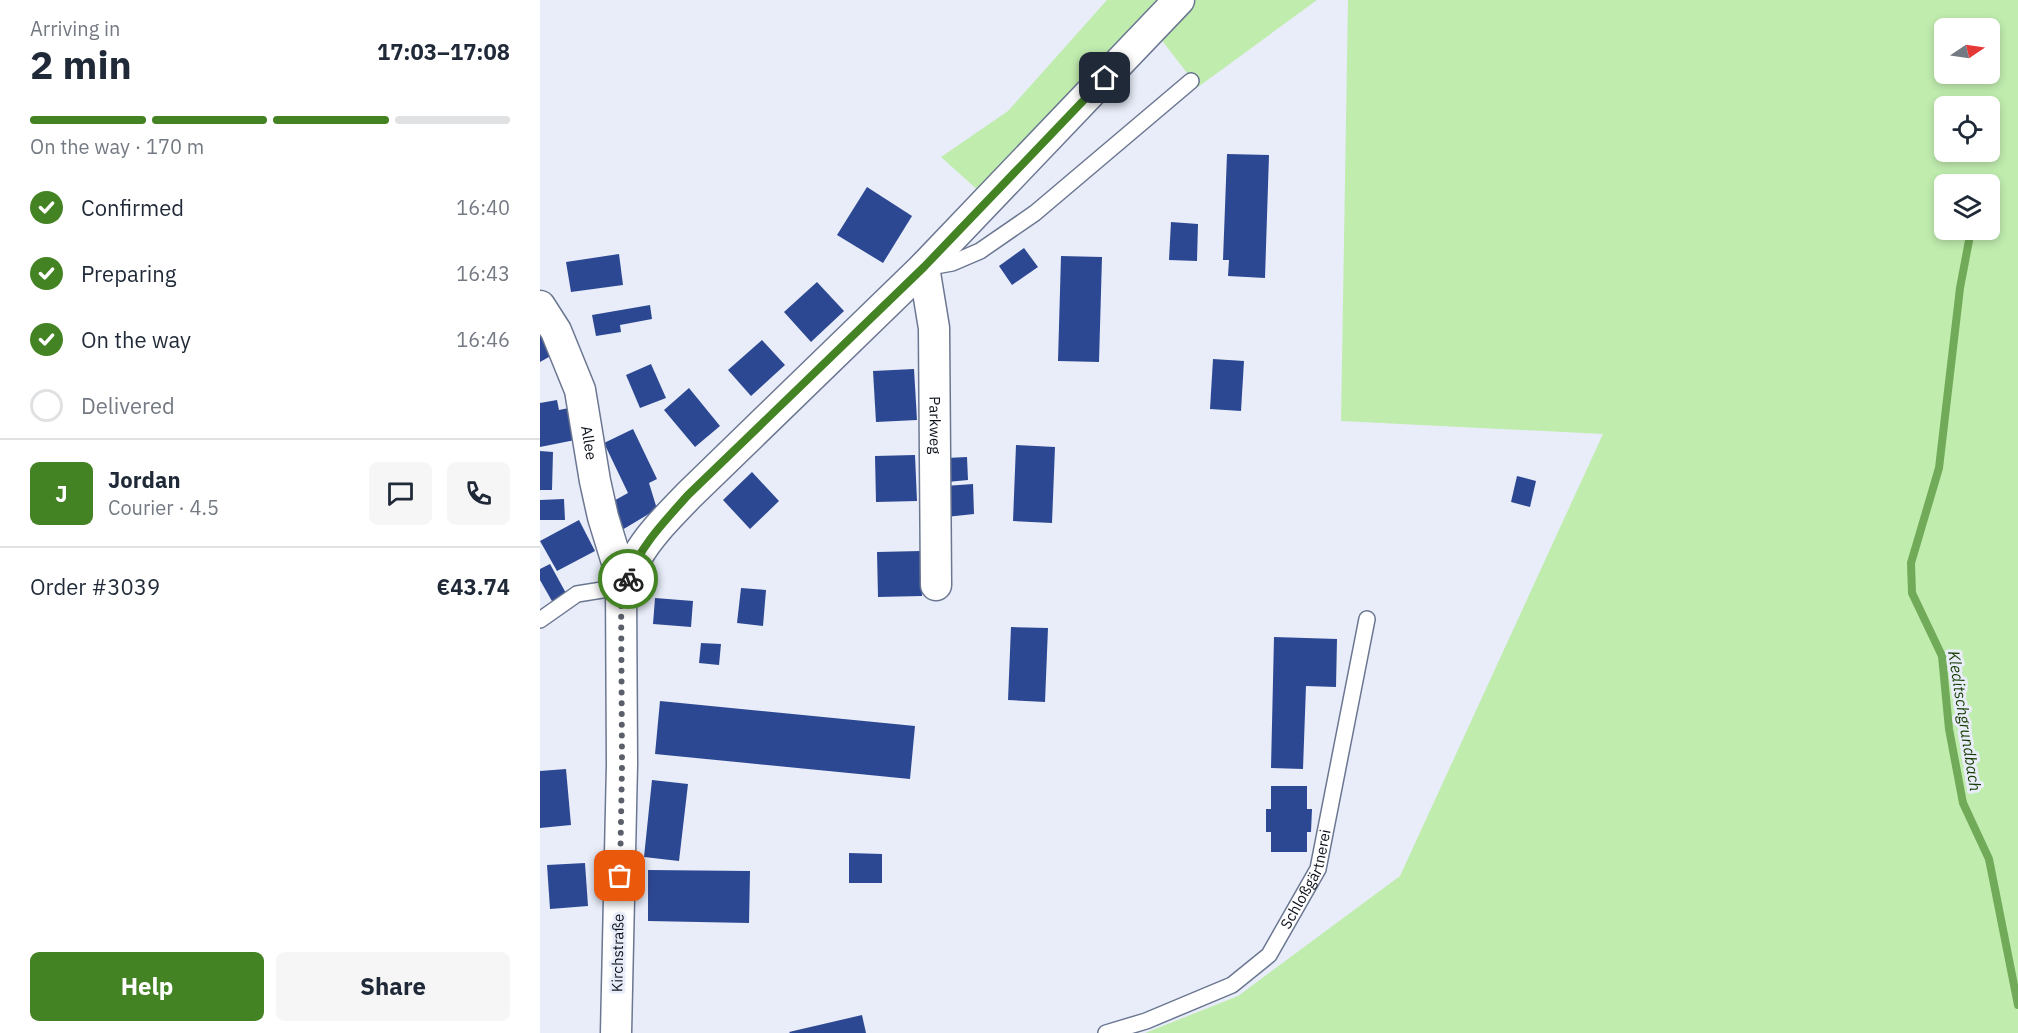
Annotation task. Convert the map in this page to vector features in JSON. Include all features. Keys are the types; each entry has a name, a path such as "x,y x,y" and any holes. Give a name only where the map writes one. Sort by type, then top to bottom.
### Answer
{"street":[{"path":"621,585 628,580 643,549 688,495 924,267 1179,0"},
{"name":"Parkweg","path":"924,267 934,328 936,585"},
{"name":"Allee","path":"540,306 556,331 580,390 595,481 619,569 621,585"},
{"name":"Kirchstraße","path":"616,1033 622,765 621,585"}],"lane":[{"path":"924,267 952,263 980,251 1035,213 1089,170 1191,81"},
{"path":"540,620 576,594 621,585"},
{"name":"Schloßgärtnerei","path":"1106,1033 1146,1021 1232,985 1269,955 1318,869 1367,619"}],"green space":[{"path":"1107,0 1162,0 981,193 941,157 1008,111"},
{"path":"1196,0 1317,0 1198,87 1160,38"},
{"path":"1348,0 2018,0 2018,1033 1145,1033 1238,996 1400,876 1603,434 1341,421"}],"building":[{"path":"1227,154 1269,155 1265,278 1228,276 1229,260 1223,260"},
{"path":"867,187 912,216 883,263 837,235"},
{"path":"1171,222 1198,224 1197,261 1169,260"},
{"path":"1024,248 1038,267 1012,285 999,266"},
{"path":"619,254 623,285 571,292 566,262"},
{"path":"1061,256 1102,257 1099,362 1058,361"},
{"path":"817,282 844,311 811,342 784,312"},
{"path":"650,305 652,319 620,325 621,332 596,336 592,315"},
{"path":"540,320 556,353 540,362"},
{"path":"762,340 785,365 751,396 728,370"},
{"path":"1213,359 1244,361 1241,411 1210,409"},
{"path":"651,364 666,398 640,408 626,375"},
{"path":"914,369 917,420 876,422 873,371"},
{"path":"689,388 720,426 695,447 664,410"},
{"path":"557,400 559,410 569,408 575,440 540,447 540,403"},
{"path":"633,429 657,479 649,483 657,509 617,533 608,504 628,493 604,443"},
{"path":"1016,445 1055,447 1052,523 1013,521"},
{"path":"540,451 553,452 552,490 540,490"},
{"path":"915,455 917,501 876,502 875,456"},
{"path":"967,457 968,480 947,482 946,458"},
{"path":"752,472 779,501 750,529 723,500"},
{"path":"1517,476 1536,481 1530,507 1511,502"},
{"path":"973,484 974,514 946,517 945,486"},
{"path":"564,499 565,520 540,520 540,500"},
{"path":"579,520 595,551 557,571 540,541"},
{"path":"921,551 922,596 878,597 877,552"},
{"path":"550,564 567,595 553,603 540,580 540,569"},
{"path":"741,588 766,590 763,626 737,623"},
{"path":"655,598 693,601 691,627 653,624"},
{"path":"1011,627 1048,628 1045,702 1008,700"},
{"path":"1274,637 1337,639 1336,687 1306,686 1303,769 1271,768"},
{"path":"701,643 721,644 719,665 699,663"},
{"path":"660,701 915,726 910,779 655,754"},
{"path":"566,769 571,825 540,828 540,771"},
{"path":"652,780 688,784 679,861 644,857"},
{"path":"1271,786 1307,786 1307,809 1312,809 1311,832 1307,832 1307,852 1271,852 1271,832 1266,832 1266,809 1271,809"},
{"path":"849,853 882,854 882,883 849,883"},
{"path":"585,863 588,906 550,909 547,865"},
{"path":"648,870 750,871 749,923 648,921"},
{"path":"862,1015 866,1033 789,1032"}],"waterway":[{"name":"Kleditschgrundbach","path":"1969,240 1960,288 1939,468 1911,563 1912,593 1942,656 1949,729 1963,803 1989,859 2018,1005"}],"way so far":[{"path":"620,876 621,585 628,579"}],"route":[{"path":"628,579 638,556 660,526 688,495 924,267 1105,78"}]}
